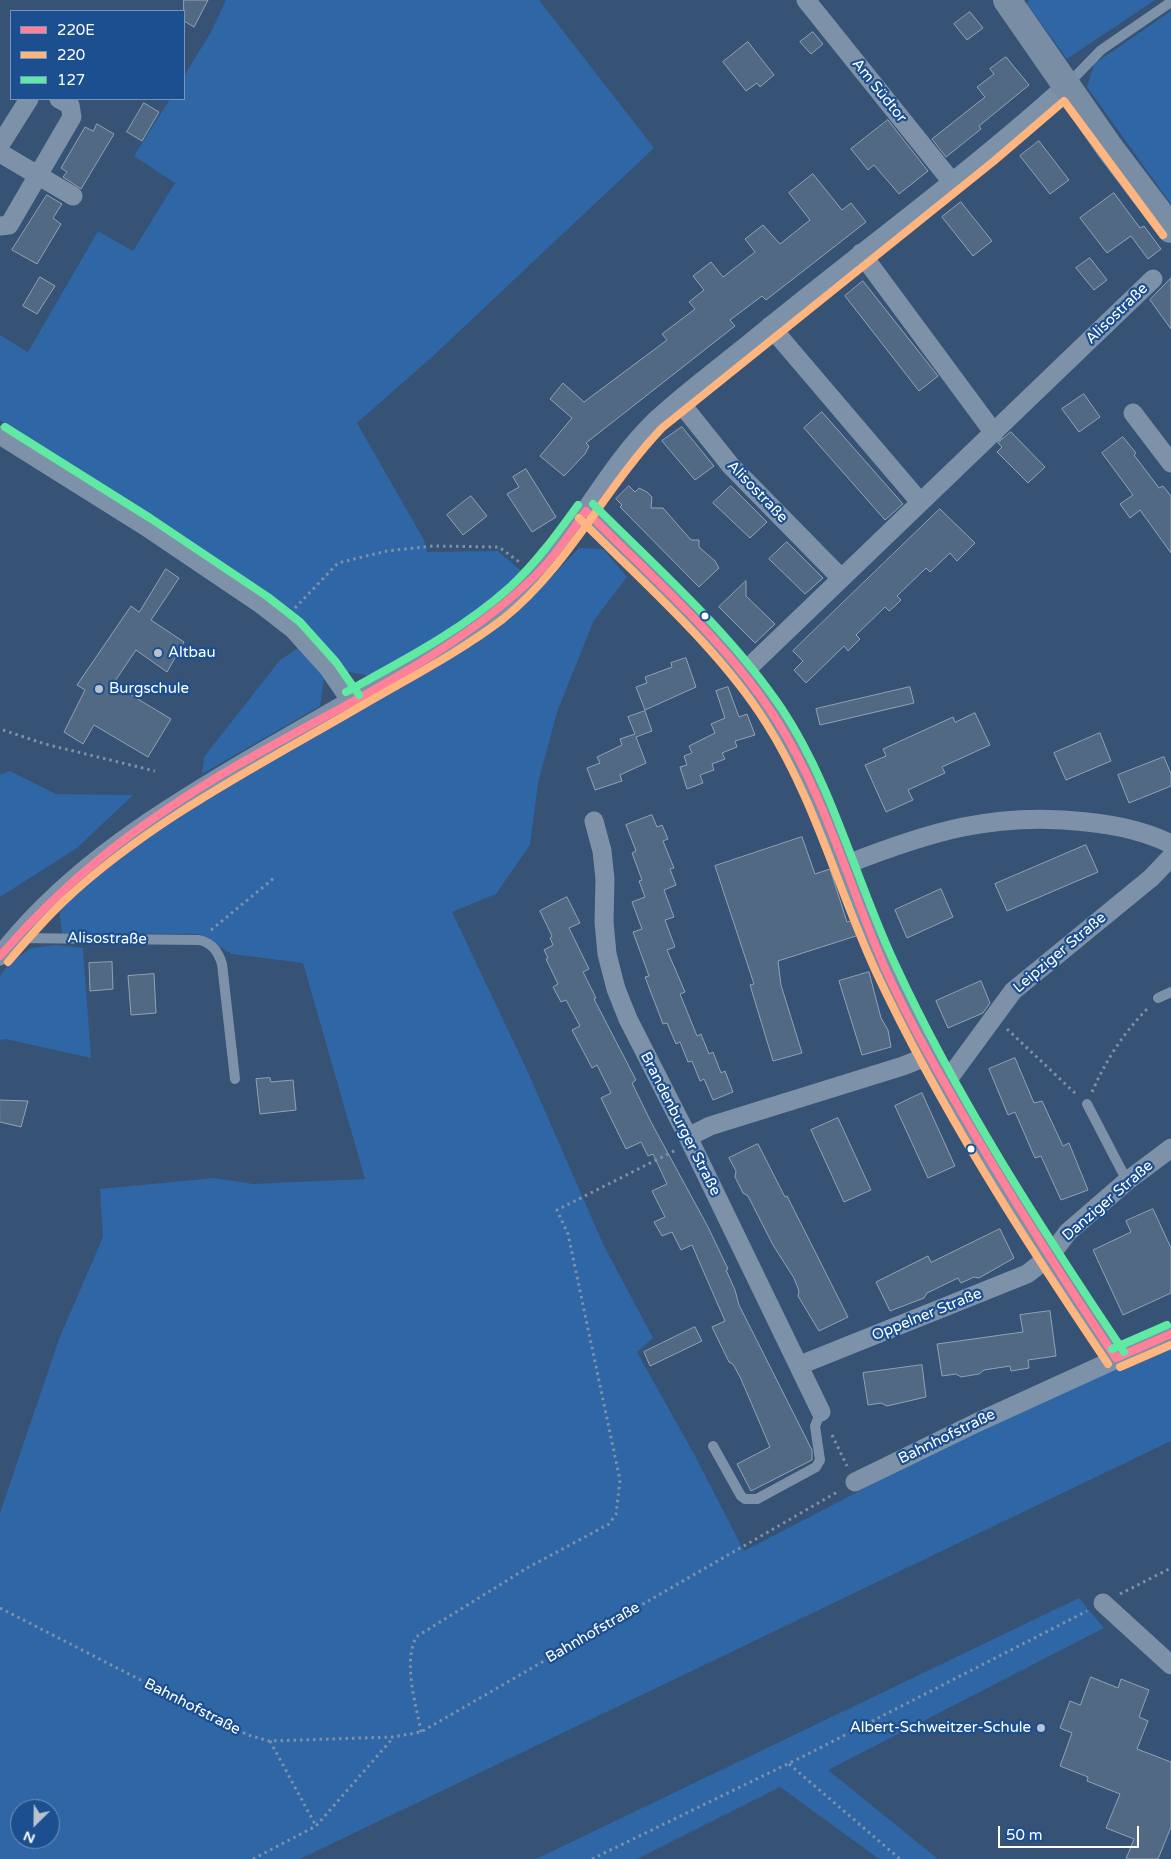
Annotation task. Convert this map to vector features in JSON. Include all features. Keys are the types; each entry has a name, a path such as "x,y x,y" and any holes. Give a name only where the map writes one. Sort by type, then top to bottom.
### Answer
{"main road":[{"path":"1007,0 1066,86 1171,229"}],"street":[{"name":"Am Südtor","path":"806,0 952,182"},
{"path":"0,956 14,938 50,901 97,860 149,821 470,631 536,575 635,444 655,421 770,326 952,182 1066,86"},
{"path":"0,145 28,100"},
{"path":"0,226 9,225 72,117 70,105 61,100"},
{"path":"0,153 73,196"},
{"path":"861,253 994,432"},
{"name":"Alisostraße","path":"743,673 1153,280"},
{"path":"770,326 920,502"},
{"name":"Alisostraße","path":"679,402 730,466 841,578"},
{"path":"1133,413 1171,463"},
{"path":"0,435 145,526 284,621 328,669 351,701"},
{"path":"586,511 698,624 743,673 774,716 795,752 845,865 884,965 928,1056 1049,1257 1116,1358"},
{"path":"845,865 934,833 981,822 1031,818 1113,825 1154,836 1171,844"},
{"name":"Brandenburger Straße","path":"594,821 602,851 607,954 616,988 628,1019 800,1365 821,1412"},
{"name":"Leipziger Straße","path":"944,1085 1013,991 1151,878 1171,857"},
{"path":"688,1137 710,1126 903,1066 928,1056"},
{"name":"Danziger Straße","path":"1049,1257 1068,1232 1127,1181 1171,1148"},
{"name":"Oppelner Straße","path":"800,1365 1027,1274 1049,1257"},
{"name":"Bahnhofstraße","path":"855,1482 1116,1358 1171,1334"},
{"path":"1103,1603 1171,1665"}],"lane":[{"path":"1066,86 1101,50 1171,2"},
{"name":"Alisostraße","path":"14,938 199,940"},
{"path":"199,940 214,947 219,954 222,964 235,1079"},
{"path":"1158,998 1171,992"},
{"path":"1087,1104 1127,1181"},
{"path":"713,1446 741,1496 745,1499 757,1499 816,1467 820,1460 815,1426 821,1412"}],"path":[{"path":"284,621 338,563 387,551 433,546 498,547 536,575"},
{"path":"3,730 45,744 155,771"},
{"path":"199,940 274,878"},
{"path":"994,1016 1087,1104 1103,1067 1130,1025 1158,998"},
{"path":"421,1732 410,1649 416,1637 527,1568 609,1524 616,1514 620,1480 568,1234 557,1210 676,1150 688,1137"},
{"path":"821,1412 855,1482"},
{"name":"Bahnhofstraße","path":"0,1608 195,1710 248,1735 269,1741 393,1737 421,1732 855,1482"},
{"path":"592,1859 789,1764 1171,1568"},
{"path":"253,1859 316,1826 393,1737"},
{"path":"269,1741 316,1826"},
{"path":"789,1764 900,1859"}],"shaded area":[{"path":"226,0 539,0 654,148 433,356 357,423 424,540 427,552 498,551 526,575 464,625 374,677 345,671 293,617 0,420 0,335 28,352 98,231 133,251 175,183 134,156 169,100 185,100 185,74 211,32"},
{"path":"1029,0 1155,0 1067,59 1027,4"},
{"path":"1171,11 1171,204 1087,87 1094,64"},
{"path":"579,548 603,549 627,577 594,620 557,712 538,783 530,845 496,894 452,912 527,1070 604,1246 653,1338 637,1352 694,1454 744,1551 1040,1397 1171,1339 1171,1441 300,1859 0,1859 0,1513 59,1339 103,1237 100,1189 214,1178 253,1184 365,1179 303,963 232,954 198,934 62,933 59,909 99,871 190,808 262,764 475,644 542,587"},
{"path":"298,648 324,678 320,706 202,774 204,757 280,660"},
{"path":"10,771 56,794 133,795 77,848 0,897 0,775"},
{"path":"56,945 83,948 91,1058 6,1039 0,1040 0,976 10,962 32,948"},
{"path":"1079,1598 1104,1628 828,1770 938,1859 879,1859 780,1787 637,1859 536,1859"}],"building":[{"path":"184,0 208,0 194,27 185,22"},
{"path":"970,12 983,28 967,40 954,24"},
{"path":"813,32 823,44 811,54 800,42"},
{"path":"748,42 774,75 760,87 757,83 746,91 723,62"},
{"path":"1006,57 1029,85 979,126 981,129 946,157 932,139 985,97 977,87 994,74 990,69"},
{"path":"144,103 159,112 142,141 127,132"},
{"path":"888,120 928,171 899,194 874,165 868,170 851,149"},
{"path":"97,124 114,134 81,189 63,177 67,172 61,168 85,127 93,131"},
{"path":"1039,141 1069,180 1050,194 1020,156"},
{"path":"813,174 842,210 851,203 866,222 766,300 762,296 730,320 735,326 586,443 589,446 585,454 564,476 540,456 572,418 550,399 563,383 584,402 667,340 662,334 695,309 689,302 704,290 693,276 711,262 723,277 755,252 745,239 763,225 780,244 810,220 789,193"},
{"path":"1114,193 1140,228 1144,226 1161,249 1148,259 1131,236 1107,253 1080,218"},
{"path":"47,195 62,204 53,218 61,224 37,264 12,250"},
{"path":"961,202 992,241 973,256 942,217"},
{"path":"1090,258 1107,280 1094,290 1076,268"},
{"path":"40,277 55,286 37,314 23,306"},
{"path":"1171,278 1171,329 1150,300"},
{"path":"863,281 938,376 919,391 845,296"},
{"path":"1084,394 1100,417 1079,432 1062,409"},
{"path":"822,412 903,504 885,520 804,428"},
{"path":"682,427 714,466 695,480 662,441"},
{"path":"1011,432 1045,467 1028,483 997,452 1002,447 998,443"},
{"path":"1123,437 1159,488 1163,486 1171,496 1171,553 1140,510 1130,518 1120,504 1133,495 1102,453"},
{"path":"526,469 556,517 532,532 507,494 519,487 513,477"},
{"path":"629,486 635,492 639,488 647,492 652,497 651,508 663,508 691,540 699,540 699,547 715,561 719,568 699,587 620,507 622,505 616,499"},
{"path":"731,486 767,522 750,538 713,503"},
{"path":"471,496 487,516 463,535 447,515"},
{"path":"940,509 975,543 957,561 950,553 930,572 926,568 897,596 901,600 895,606 889,611 885,607 856,635 860,639 848,651 844,646 806,683 794,670 803,661 793,651"},
{"path":"787,542 823,578 805,594 769,559"},
{"path":"166,569 179,578 151,620 184,642 167,672 136,650 113,684 171,719 148,757 94,725 83,744 64,732 85,690 77,685 131,606 139,612"},
{"path":"746,581 746,596 775,624 755,643 719,607"},
{"path":"686,658 696,687 645,710 636,687 647,683 645,677 672,667 671,663"},
{"path":"728,687 739,717 747,714 755,735 735,741 737,747 722,753 725,759 712,764 714,770 700,775 703,783 687,789 680,767 687,765 684,756 692,753 689,746 715,733 711,724 725,718 716,691"},
{"path":"910,687 914,703 820,725 816,709"},
{"path":"645,711 652,731 636,737 646,763 620,775 622,781 595,790 587,768 600,763 597,757 622,745 620,739 635,734 628,717"},
{"path":"975,713 990,745 942,767 945,773 908,790 913,800 886,812 865,765 886,756 883,749 953,717 955,722"},
{"path":"1100,733 1111,761 1066,780 1054,753"},
{"path":"1164,757 1171,774 1171,786 1129,803 1118,775"},
{"path":"652,815 657,827 662,825 668,839 663,841 674,868 670,869 676,885 664,890 674,917 665,920 675,947 667,950 685,992 680,994 697,1036 701,1034 709,1054 713,1052 721,1073 725,1071 733,1092 713,1100 704,1079 700,1081 692,1061 688,1062 680,1042 676,1044 667,1023 663,1024 645,977 649,976 633,932 642,929 632,902 645,897 639,881 642,880 632,853 636,851 626,825"},
{"path":"802,837 815,874 830,869 847,922 854,920 859,935 778,961 781,985 802,1053 773,1061 750,985 754,984 715,866"},
{"path":"1086,845 1098,872 1007,911 995,884"},
{"path":"941,889 953,917 907,938 895,910"},
{"path":"567,897 580,923 569,928 589,969 583,972 596,998 594,999 636,1080 632,1083 651,1122 708,1227 728,1269 726,1270 739,1305 812,1450 812,1460 751,1491 737,1464 770,1447 741,1379 733,1364 729,1362 712,1327 725,1321 692,1245 681,1250 672,1232 662,1236 654,1222 665,1217 652,1191 667,1184 653,1154 648,1156 641,1142 626,1149 601,1098 611,1093 597,1065 592,1068 572,1030 580,1026 566,1000 561,1002 553,987 558,984 546,959 548,958 544,950 553,945 550,938 552,936 540,911"},
{"path":"112,962 113,989 90,991 89,963"},
{"path":"869,972 881,1018 888,1030 891,1047 862,1055 839,981"},
{"path":"154,974 156,1013 131,1015 128,976"},
{"path":"981,981 990,1003 983,1013 948,1028 936,1001"},
{"path":"1015,1058 1034,1103 1042,1101 1063,1146 1069,1143 1088,1190 1061,1200 1041,1156 1035,1158 1015,1112 1008,1115 989,1069"},
{"path":"270,1078 271,1082 293,1080 296,1110 260,1114 256,1079"},
{"path":"922,1093 955,1166 928,1178 895,1106"},
{"path":"0,1100 28,1101 21,1127 0,1122"},
{"path":"838,1118 871,1190 844,1202 811,1130"},
{"path":"758,1144 785,1197 787,1196 848,1317 819,1331 798,1296 799,1291 794,1278 773,1245 748,1196 743,1193 735,1177 736,1171 729,1158"},
{"path":"1153,1209 1171,1248 1171,1293 1123,1315 1093,1250 1131,1232 1126,1221"},
{"path":"1000,1229 1014,1258 979,1278 974,1277 961,1283 958,1278 927,1293 924,1298 890,1311 876,1282 928,1256 931,1262"},
{"path":"1050,1311 1056,1356 1028,1360 1029,1368 1011,1371 1010,1366 984,1370 979,1374 961,1377 956,1374 942,1376 937,1344 1023,1332 1020,1315"},
{"path":"695,1327 702,1341 650,1366 644,1352"},
{"path":"922,1365 926,1397 887,1406 881,1403 868,1405 863,1373"},
{"path":"1091,1677 1118,1688 1121,1679 1149,1690 1139,1717 1148,1721 1137,1749 1171,1762 1171,1827 1158,1859 1126,1859 1134,1839 1106,1828 1120,1794 1087,1781 1088,1777 1060,1766 1072,1733 1060,1728 1070,1701 1080,1705"}],"transit line":[{"name":"220","path":"8,962 63,902 133,844 249,770 437,663 503,619 548,575 622,476 662,428 994,161 1064,101 1163,235"},
{"name":"127","path":"5,427 150,518 268,597 300,622 336,662 359,695"},
{"name":"127","path":"593,504 716,627 762,681 782,709 816,770 895,964 946,1065 973,1114 1032,1211 1124,1352"},
{"name":"127","path":"346,692 431,644 472,618 491,603 529,568 578,505"},
{"name":"220E","path":"586,511 709,634 733,661 774,716 792,745 807,775 884,966 917,1032 1011,1195 1116,1358"},
{"name":"220E","path":"0,956 24,929 74,881 126,838 154,818 254,755 381,686 422,661 500,607 542,569 586,511"},
{"name":"220","path":"579,518 703,642 726,668 766,723 799,783 862,941 901,1023 928,1074 1014,1221 1108,1364"},
{"name":"127","path":"1112,1349 1167,1325"},
{"name":"220E","path":"1116,1358 1171,1334"},
{"name":"220","path":"1120,1367 1171,1345"}],"place":[{"name":"Altbau","path":"158,653"},
{"name":"Burgschule","path":"99,689"},
{"name":"Albert-Schweitzer-Schule","path":"1041,1728"}]}
